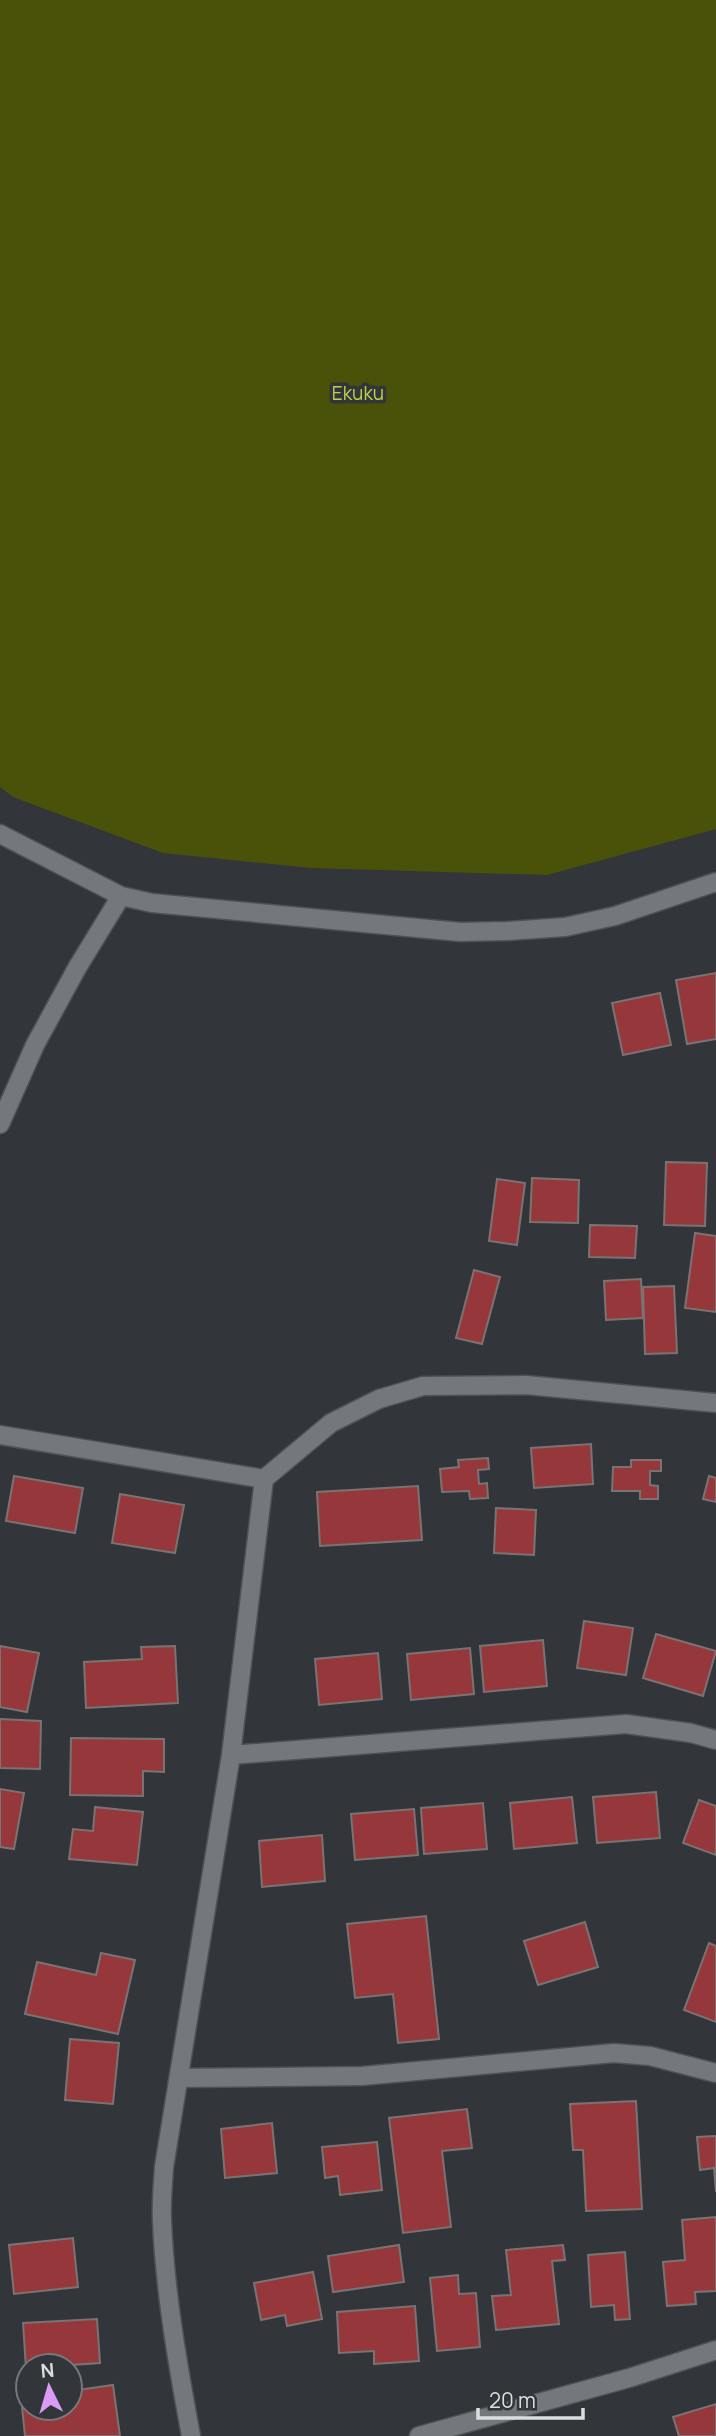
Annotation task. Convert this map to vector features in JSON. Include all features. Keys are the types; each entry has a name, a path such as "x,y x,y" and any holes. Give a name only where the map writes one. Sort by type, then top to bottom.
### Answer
{"street":[{"path":"0,834 121,896 152,903 460,932 565,927 615,916 716,882"},
{"path":"0,1124 35,1045 77,968 121,896"},
{"path":"191,2436 180,2377 162,2220 164,2166 231,1755 264,1479 331,1423 379,1399 423,1386 526,1384 716,1403"},
{"path":"0,1436 264,1479"},
{"path":"231,1755 626,1724 691,1733 716,1740"},
{"path":"180,2077 362,2076 614,2053 650,2056 716,2073"},
{"path":"419,2436 629,2378 716,2350"}],"green space":[{"name":"Ekuku","path":"0,0 716,0 716,829 547,875 311,868 163,853 13,797 0,787"}],"building":[{"path":"716,973 716,1039 687,1044 676,980"},
{"path":"660,993 671,1045 623,1055 612,1003"},
{"path":"666,1162 707,1163 705,1226 664,1225"},
{"path":"532,1178 579,1180 578,1223 530,1222"},
{"path":"497,1179 525,1183 517,1245 489,1241"},
{"path":"590,1225 637,1226 635,1258 589,1257"},
{"path":"695,1233 716,1236 716,1312 685,1308"},
{"path":"474,1270 500,1277 482,1344 456,1338"},
{"path":"641,1279 643,1318 606,1320 604,1281"},
{"path":"674,1286 677,1353 645,1354 643,1287"},
{"path":"591,1444 593,1484 534,1488 531,1448"},
{"path":"488,1458 489,1469 478,1470 479,1484 487,1483 488,1498 470,1499 469,1491 442,1492 440,1469 459,1467 458,1460"},
{"path":"631,1460 661,1460 661,1471 650,1471 650,1485 658,1486 658,1499 640,1499 640,1491 612,1491 613,1467 631,1467"},
{"path":"14,1476 83,1488 75,1533 6,1521"},
{"path":"709,1476 716,1478 716,1502 703,1499"},
{"path":"418,1486 422,1540 320,1546 317,1492"},
{"path":"120,1494 184,1505 175,1553 112,1543"},
{"path":"496,1508 536,1510 534,1555 494,1553"},
{"path":"584,1621 633,1628 626,1675 577,1668"},
{"path":"656,1634 716,1651 703,1696 643,1678"},
{"path":"543,1640 547,1686 484,1692 480,1646"},
{"path":"0,1646 39,1653 27,1712 0,1707"},
{"path":"175,1646 178,1703 86,1708 84,1662 142,1659 141,1647"},
{"path":"470,1648 474,1694 411,1700 407,1654"},
{"path":"378,1653 382,1699 319,1705 315,1659"},
{"path":"0,1719 41,1721 40,1769 0,1768"},
{"path":"71,1738 164,1739 164,1772 143,1771 143,1796 70,1795"},
{"path":"0,1789 24,1793 14,1849 0,1847"},
{"path":"656,1792 660,1838 597,1843 593,1797"},
{"path":"572,1797 577,1843 514,1849 510,1803"},
{"path":"699,1800 716,1806 716,1855 683,1843"},
{"path":"483,1803 487,1849 424,1854 421,1808"},
{"path":"95,1807 143,1812 137,1865 69,1859 73,1829 93,1831"},
{"path":"414,1809 418,1855 355,1860 351,1814"},
{"path":"322,1835 325,1881 262,1887 259,1841"},
{"path":"426,1916 439,2039 398,2043 393,1994 355,1998 347,1924"},
{"path":"585,1922 598,1967 538,1985 524,1941"},
{"path":"709,1943 716,1946 716,2022 684,2010"},
{"path":"101,1953 135,1960 118,2034 25,2014 37,1962 96,1975"},
{"path":"70,2039 119,2043 113,2104 65,2100"},
{"path":"636,2101 642,2209 586,2211 583,2150 573,2150 570,2104"},
{"path":"467,2109 472,2148 442,2151 451,2227 403,2233 389,2118"},
{"path":"272,2123 277,2173 225,2178 221,2129"},
{"path":"716,2136 716,2192 714,2168 700,2170 697,2137"},
{"path":"377,2142 382,2190 340,2195 338,2176 325,2178 322,2147"},
{"path":"716,2217 716,2291 695,2292 696,2304 667,2306 663,2262 685,2260 682,2220"},
{"path":"73,2238 78,2287 14,2294 9,2245"},
{"path":"399,2245 404,2282 333,2292 328,2256"},
{"path":"563,2245 565,2260 552,2261 559,2324 496,2330 492,2296 511,2295 506,2250"},
{"path":"625,2252 630,2319 615,2320 614,2305 591,2307 588,2255"},
{"path":"313,2272 322,2319 287,2326 285,2315 261,2320 254,2283"},
{"path":"458,2275 459,2294 476,2293 480,2347 437,2351 430,2278"},
{"path":"415,2306 419,2361 374,2364 374,2351 339,2353 337,2312"},
{"path":"97,2319 100,2363 84,2364 84,2352 25,2352 23,2323"},
{"path":"113,2385 120,2436 25,2436 24,2422 84,2422 84,2389"},
{"path":"716,2404 716,2436 679,2436 673,2417"}]}
